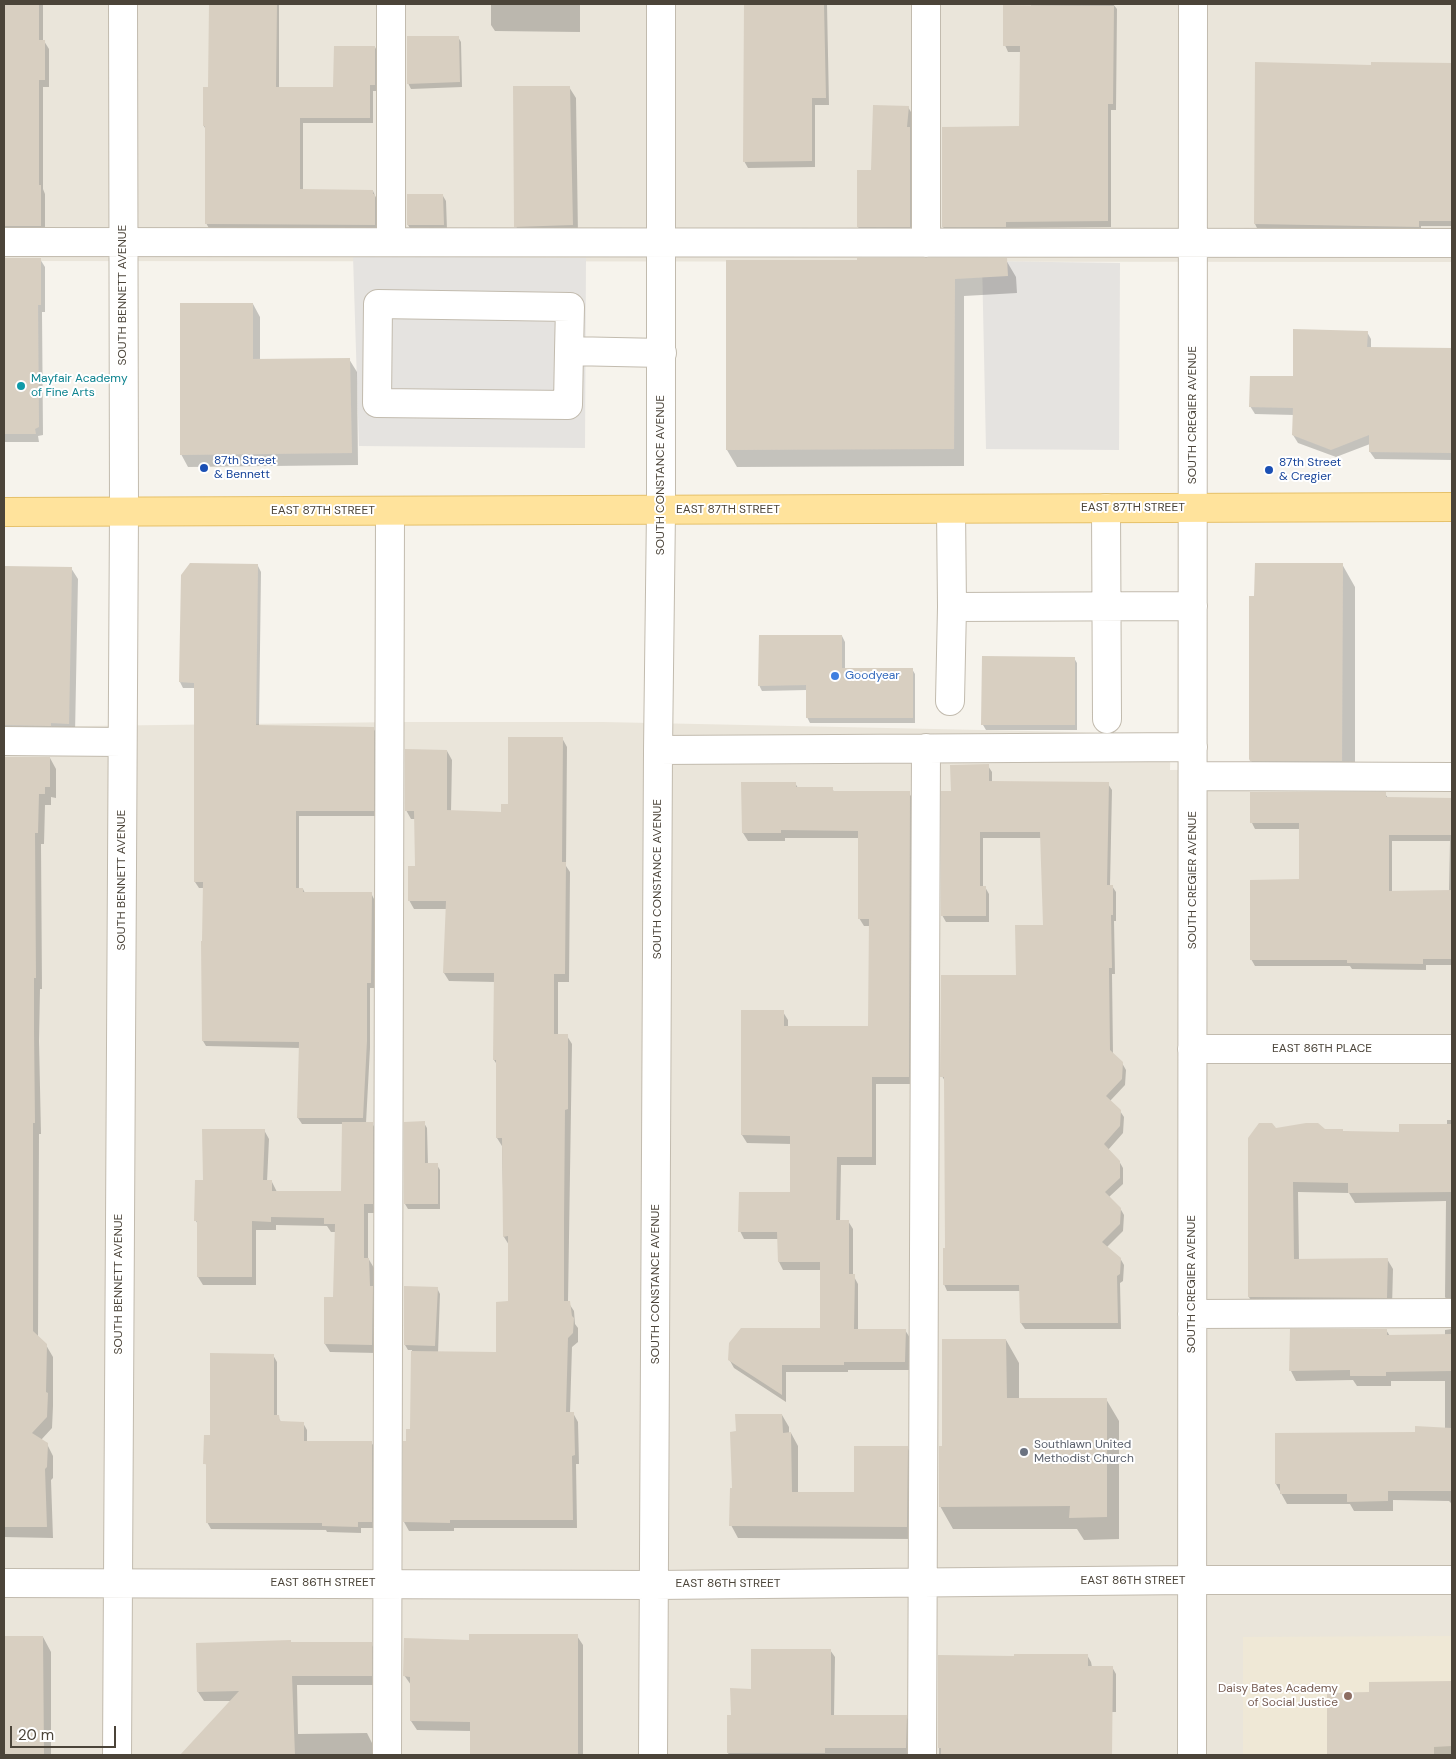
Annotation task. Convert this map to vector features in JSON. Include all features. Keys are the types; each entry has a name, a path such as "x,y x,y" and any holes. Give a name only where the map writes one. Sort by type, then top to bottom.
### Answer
{"main road":[{"name":"EAST 87TH STREET","path":"4,512 1452,507"}],"street":[{"name":"SOUTH BENNETT AVENUE","path":"117,1755 124,511 123,4"},
{"path":"390,4 390,242"},
{"name":"SOUTH CONSTANCE AVENUE","path":"653,1755 658,750 662,510 661,4"},
{"path":"926,4 926,243"},
{"name":"SOUTH CREGIER AVENUE","path":"1192,1755 1193,4"},
{"path":"4,242 1452,243"},
{"path":"378,304 570,307 569,351 568,406 377,403 378,304"},
{"path":"569,351 662,353"},
{"path":"1106,508 1107,719"},
{"path":"950,701 952,607 951,509"},
{"path":"387,1755 390,511"},
{"path":"952,607 1193,606"},
{"path":"4,741 122,742"},
{"path":"658,750 1193,747"},
{"path":"922,1755 926,748"},
{"path":"1193,776 1452,776"},
{"name":"EAST 86TH PLACE","path":"1192,1049 1452,1049"},
{"path":"1192,1314 1452,1313"},
{"name":"EAST 86TH STREET","path":"4,1583 654,1584 1452,1580"}],"shaded area":[{"path":"4,4 1452,4 1452,262 4,261"},
{"path":"353,256 586,258 585,448 359,446"},
{"path":"982,261 1120,263 1119,450 986,449"},
{"path":"402,722 603,722 1171,734 1170,770 1452,767 1452,1755 4,1755 4,727"},
{"name":"Daisy Bates Academy of Social Justice","path":"1452,1636 1452,1755 1243,1755 1243,1637"}],"building":[{"path":"4,4 39,4 39,40 45,40 45,80 39,80 41,226 4,226"},
{"path":"209,4 277,4 276,87 333,87 334,46 375,46 375,85 370,85 370,118 300,118 300,189 373,190 373,194 375,194 375,225 205,224 203,87 208,87"},
{"path":"744,4 824,4 826,98 812,98 812,161 743,162"},
{"path":"1003,5 1114,6 1113,104 1108,104 1108,221 1006,222 1006,227 942,227 942,127 1019,126 1020,46 1003,46"},
{"path":"407,36 459,36 460,82 407,84"},
{"path":"1255,62 1371,65 1371,62 1452,63 1452,221 1419,221 1419,227 1254,224"},
{"path":"513,86 570,86 573,225 514,227"},
{"path":"873,105 909,106 907,127 910,127 910,227 857,227 857,170 871,170"},
{"path":"407,194 443,194 444,225 407,225"},
{"path":"4,258 41,258 41,305 38,305 39,427 35,429 36,434 4,434"},
{"path":"857,258 1007,258 1008,276 955,279 954,449 726,450 726,260 857,260"},
{"path":"180,303 253,303 253,359 350,358 352,453 180,455"},
{"path":"1293,329 1368,331 1367,347 1452,348 1452,453 1369,452 1369,435 1331,450 1292,435 1293,408 1249,407 1250,376 1293,376"},
{"path":"190,563 258,564 256,725 374,727 374,811 296,811 296,888 303,888 303,892 372,892 371,983 367,983 367,1041 363,1118 297,1118 299,1042 202,1041 201,941 203,882 194,882 194,683 179,682 181,575"},
{"path":"1255,563 1343,563 1342,761 1250,761 1249,759 1249,596 1254,596"},
{"path":"4,566 72,567 69,724 51,723 51,726 4,725"},
{"name":"Goodyear","path":"759,635 842,635 842,668 913,668 913,718 806,718 806,685 758,686"},
{"path":"982,656 1075,657 1075,725 981,725"},
{"path":"508,737 563,737 562,862 566,862 565,974 554,974 554,1034 568,1034 568,1109 565,1110 564,1301 570,1301 574,1318 573,1333 568,1338 566,1412 574,1412 575,1455 572,1456 573,1520 450,1520 450,1523 403,1522 403,1441 406,1441 406,1429 410,1429 411,1351 496,1352 496,1302 508,1301 508,1236 503,1237 502,1138 496,1138 496,1060 493,1060 494,973 443,973 446,901 408,901 408,866 415,866 414,811 405,811 405,749 447,750 447,810 501,812 501,804 508,804"},
{"path":"4,757 50,757 50,787 45,787 45,794 39,794 38,833 35,833 35,1123 33,1123 33,1331 47,1344 46,1392 48,1393 47,1417 32,1433 48,1443 47,1467 45,1469 47,1527 4,1527"},
{"path":"989,764 989,781 1109,782 1107,885 1113,885 1113,915 1111,915 1112,968 1109,968 1110,1050 1123,1062 1122,1079 1106,1096 1121,1110 1120,1126 1104,1144 1120,1161 1120,1178 1105,1192 1121,1208 1120,1224 1102,1242 1121,1258 1120,1274 1117,1276 1118,1323 1020,1323 1019,1285 943,1285 943,1248 945,1248 944,1077 940,1077 941,975 1016,975 1015,925 1043,925 1040,832 980,832 980,886 986,886 986,916 941,916 941,791 951,791 950,765"},
{"path":"741,782 796,782 796,787 833,787 833,791 910,791 909,1077 872,1077 872,1157 837,1157 836,1220 849,1220 849,1274 855,1274 854,1329 906,1329 905,1362 844,1362 844,1365 782,1365 782,1395 728,1360 729,1343 741,1328 820,1328 820,1262 778,1262 777,1232 738,1232 739,1192 790,1192 790,1136 741,1135 741,1010 784,1010 784,1026 868,1026 869,919 858,919 858,831 781,830 781,833 742,833"},
{"path":"1250,792 1386,792 1386,797 1452,798 1452,835 1389,835 1389,891 1452,890 1452,959 1423,959 1423,964 1347,963 1347,960 1250,960 1250,880 1299,879 1299,823 1250,823"},
{"path":"425,1121 425,1163 438,1163 438,1204 404,1204 404,1122"},
{"path":"342,1122 373,1122 373,1204 364,1204 364,1258 369,1258 370,1286 373,1286 372,1345 324,1344 324,1297 333,1297 335,1224 324,1224 324,1218 271,1217 271,1222 252,1221 252,1277 197,1277 197,1221 194,1221 195,1180 203,1180 202,1129 265,1129 263,1180 272,1180 272,1191 341,1191"},
{"path":"1259,1123 1272,1123 1276,1128 1318,1123 1325,1129 1343,1129 1343,1131 1399,1132 1399,1124 1452,1124 1452,1192 1348,1193 1348,1183 1293,1182 1294,1259 1388,1258 1387,1298 1248,1297 1248,1138"},
{"path":"404,1286 438,1287 435,1346 404,1345"},
{"path":"1290,1329 1387,1329 1387,1335 1452,1334 1452,1371 1386,1372 1386,1376 1350,1376 1350,1370 1289,1371"},
{"name":"Southlawn United Methodist Church","path":"942,1339 1006,1339 1007,1398 1107,1398 1107,1517 1069,1518 1070,1506 939,1507 939,1446 942,1446"},
{"path":"210,1353 274,1354 274,1415 279,1415 280,1421 304,1422 304,1441 372,1441 372,1522 358,1522 358,1527 322,1526 322,1523 206,1523 206,1464 203,1464 204,1435 210,1435"},
{"path":"735,1414 782,1414 783,1433 791,1432 792,1492 854,1492 854,1446 908,1446 907,1527 729,1526 730,1488 732,1488 730,1432 736,1431"},
{"path":"1415,1426 1452,1428 1452,1491 1388,1491 1388,1501 1347,1502 1347,1494 1280,1494 1280,1484 1275,1484 1275,1433 1415,1432"},
{"path":"469,1634 578,1634 578,1755 470,1755 470,1722 410,1721 410,1677 403,1676 404,1638 469,1640"},
{"path":"4,1636 43,1636 44,1755 4,1755"},
{"path":"291,1640 291,1642 372,1642 372,1676 292,1676 295,1755 180,1755 239,1691 197,1692 196,1643"},
{"path":"751,1649 831,1649 831,1715 907,1715 906,1748 825,1748 825,1753 727,1753 727,1715 731,1715 730,1688 751,1689"},
{"path":"1014,1654 1088,1654 1088,1666 1113,1666 1112,1755 941,1755 941,1748 938,1748 938,1655 1014,1656"},
{"path":"1452,1681 1452,1746 1434,1747 1434,1755 1327,1755 1327,1693 1369,1692 1369,1682"}],"place":[{"name":"Mayfair Academy of Fine Arts","path":"21,386"},
{"name":"87th Street & Bennett","path":"204,468"},
{"name":"87th Street & Cregier","path":"1269,470"},
{"name":"Goodyear","path":"835,676"},
{"name":"Southlawn United Methodist Church","path":"1024,1452"},
{"name":"Daisy Bates Academy of Social Justice","path":"1348,1696"}]}
